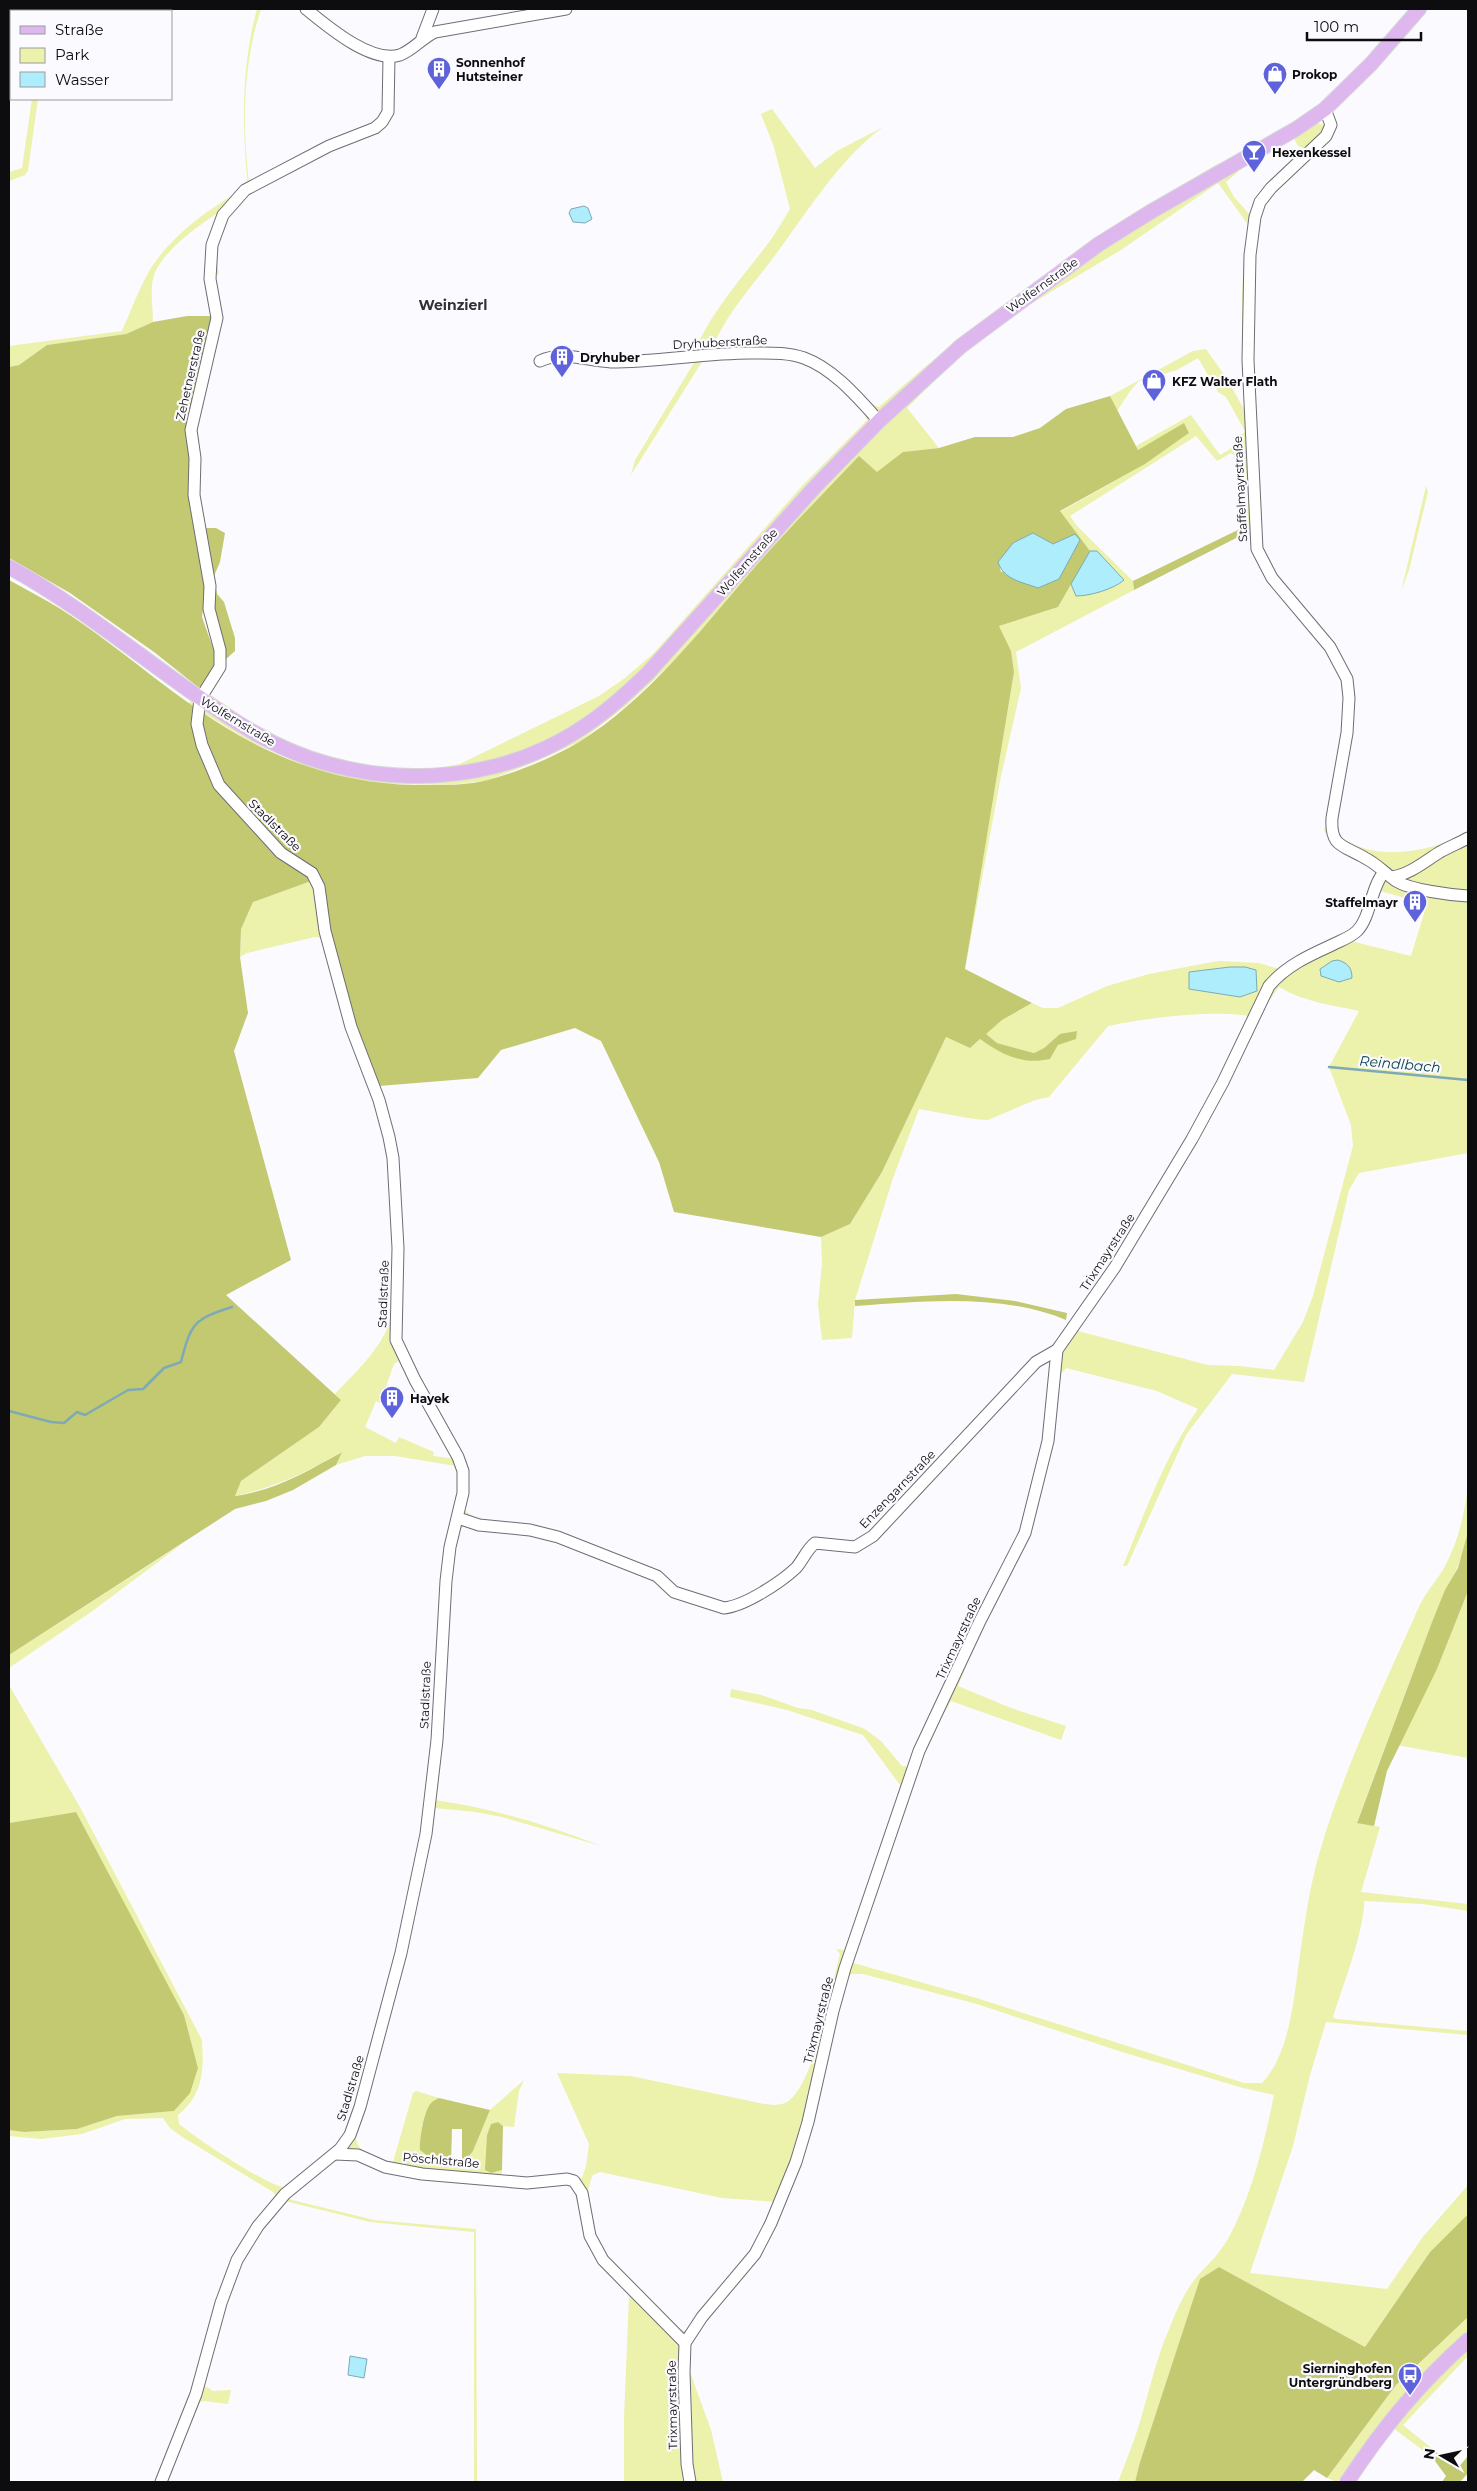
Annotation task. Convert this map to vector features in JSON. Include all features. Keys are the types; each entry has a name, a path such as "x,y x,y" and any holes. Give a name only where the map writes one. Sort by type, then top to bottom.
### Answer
{"main road":[{"name":"Wolfernstraße","path":"9,567 42,585 113,633 200,699 254,733 307,758 359,772 392,776 468,772 490,767 547,747 594,720 648,673 814,488 878,422 961,346 1099,244 1152,211 1296,129 1325,108 1371,64 1419,9"},
{"path":"1347,2482 1382,2431 1410,2396 1468,2340"}],"street":[{"path":"306,9 334,31 359,47 390,57 410,50 422,38 435,32 566,9"},
{"path":"422,38 433,9"},
{"name":"Zehetnerstraße","path":"200,699 220,667 220,650 209,609 210,586 194,495 194,458 191,430 217,318 210,279 212,245 223,215 246,190 329,146 375,128 382,122 388,112 390,57"},
{"name":"Staffelmayrstraße","path":"1325,108 1331,125 1326,136 1265,195 1254,217 1251,238 1248,360 1254,532 1257,549 1266,570 1330,647 1346,679 1349,698 1347,733 1332,818 1332,835 1338,844 1365,858 1404,884 1447,895 1468,896"},
{"name":"Dryhuberstraße","path":"540,361 555,356 607,362 635,362 724,354 775,353 796,355 826,370 852,393 878,422"},
{"name":"Stadlstraße","path":"200,699 197,715 198,734 219,785 281,853 312,874 320,886 325,931 346,1012 379,1100 390,1143 398,1248 396,1340 415,1380 462,1464 464,1486 452,1541 446,1581 436,1749 426,1834 400,1953 360,2107 350,2135 335,2154"},
{"path":"1387,874 1400,875 1468,838"},
{"path":"1417,867 1414,881 1421,888"},
{"name":"Trixmayrstraße","path":"690,2482 686,2455 685,2343 702,2318 755,2254 783,2194 808,2122 829,2028 845,1968 927,1731 1025,1533 1048,1441 1057,1350 1114,1267 1192,1139 1223,1082 1270,986 1277,977 1300,961 1358,930 1365,918 1374,886 1387,874"},
{"name":"Enzengarnstraße","path":"458,1518 479,1524 530,1530 558,1537 657,1576 674,1592 724,1608 733,1607 754,1596 794,1569 815,1543 824,1542 850,1548 859,1546 872,1536 1036,1362 1057,1350"},
{"path":"350,2135 358,2155"},
{"path":"161,2482 196,2394 221,2304 237,2260 258,2226 285,2194 335,2154"},
{"name":"Pöschlstraße","path":"335,2154 358,2155 385,2167 422,2174 527,2182 574,2180 582,2193 590,2236 603,2260 685,2343"}],"green space":[{"path":"257,9 261,9 250,53 245,99 247,168 250,191 232,207 221,227 217,250 219,274 206,277 208,251 219,212 180,241 156,269 152,289 153,322 126,334 47,345 19,365 9,367 9,346 122,331 151,268 170,244 207,212 248,187 244,120 244,98 248,53"},
{"path":"32,100 38,100 28,170 25,175 9,181 9,172 22,168"},
{"path":"772,109 815,168 837,151 883,127 851,156 822,190 738,304 723,326 711,351 764,350 804,361 781,356 703,360 631,475 635,460 695,361 697,348 703,333 713,316 772,238 790,209 774,147 761,114"},
{"path":"1316,123 1324,125 1325,129 1307,150 1298,146 1293,137"},
{"path":"1219,163 1221,167 1238,172 1226,182 1234,197 1251,216 1252,357 1262,549 1270,567 1338,652 1352,739 1336,825 1338,835 1353,844 1368,849 1402,852 1436,845 1468,834 1468,1153 1359,1173 1349,1190 1304,1382 1232,1374 1186,1435 1127,1566 1123,1566 1156,1485 1175,1446 1198,1409 1157,1391 1066,1368 1057,1379 1059,1355 1074,1330 1208,1365 1274,1370 1303,1322 1313,1296 1353,1146 1351,1125 1329,1067 1359,1011 1308,1000 1279,987 1257,1018 1224,1014 1183,1015 1108,1026 1049,1097 1035,1100 988,1120 919,1109 893,1178 855,1300 852,1338 822,1340 818,1305 822,1263 821,1237 850,1224 882,1172 946,1037 970,1048 980,1039 1004,1054 1030,1061 1050,1059 1058,1045 1066,1041 1060,1034 1044,1048 1034,1053 997,1043 985,1034 1002,1020 1032,1003 1043,1008 1058,1008 1107,986 1149,974 1218,961 1259,963 1279,969 1351,941 1411,956 1427,904 1380,891 1375,871 1331,840 1324,831 1337,772 1343,728 1344,706 1342,687 1337,669 1328,652 1316,636 1274,589 1254,554 1249,534 1246,533 1248,503 1246,469 1242,462 1231,453 1217,461 1196,436 1070,516 1077,526 1133,581 1134,590 1016,652 1021,688 1001,776 965,969 1014,672 1011,651 999,626 1058,607 1071,584 1076,596 1118,585 1123,580 1097,551 1090,551 1060,512 1145,464 1189,433 1184,424 1138,450 1136,446 1191,415 1220,455 1229,450 1245,431 1226,397 1218,392 1198,358 1177,370 1139,381 1117,411 1110,396 1193,351 1206,349 1227,379 1245,411 1242,295 1245,249 1249,226 1218,183 1121,250 1014,314 949,366 907,408 939,448 903,452 877,473 859,457 787,531 674,661 626,706 579,742 533,763 486,781 448,785 395,784 355,780 310,768 251,742 187,703 211,695 255,725 313,752 374,767 433,769 460,764 599,696 625,678 654,653 803,485 867,420 863,411 834,381 806,361 832,368 871,404 879,407 919,372 1001,307 1129,218"},
{"path":"187,316 214,316 189,427 206,586 202,617 214,651 215,665 211,676 204,686 198,687 154,652 70,593 9,558 9,367 19,365 47,345 126,334 153,322"},
{"path":"1110,396 1138,450 1184,423 1189,433 1145,464 1060,511 1090,551 1058,607 999,626 1011,651 1014,672 965,969 1032,1003 1002,1020 986,1034 997,1043 1034,1053 1044,1048 1060,1034 1077,1031 1076,1039 1058,1045 1050,1059 1031,1061 1005,1054 980,1039 970,1048 946,1037 882,1172 850,1224 821,1237 674,1212 659,1162 601,1041 575,1028 501,1050 478,1078 379,1086 357,1026 314,880 253,902 241,929 240,957 248,1013 234,1051 291,1260 226,1295 341,1400 319,1427 241,1481 235,1496 277,1485 342,1452 336,1465 293,1490 266,1501 235,1509 9,1655 9,580 53,604 107,641 201,711 270,752 330,773 372,782 433,785 479,782 523,769 558,754 604,725 627,706 691,642 776,544 859,456 877,472 903,452 939,448 975,437 1013,437 1040,428 1066,409","holes":["1033,533 1053,544 1075,534 1001,572 999,562 1013,543"]},
{"path":"1426,486 1428,492 1409,570 1401,592"},
{"path":"1246,526 1246,533 1134,590 1133,581"},
{"path":"202,528 216,528 225,533 220,562 214,576 217,594 224,602 235,638 235,651 225,660 222,656"},
{"path":"314,880 357,1026 379,1086 393,1140 402,1265 399,1320 401,1341 409,1362 401,1359 394,1364 380,1403 376,1401 365,1427 396,1443 399,1437 434,1452 433,1456 464,1460 468,1478 465,1510 480,1520 499,1525 538,1529 571,1538 604,1550 667,1578 655,1579 543,1536 467,1525 458,1530 453,1545 448,1592 435,1800 520,1818 601,1846 502,1817 435,1808 410,1929 356,2130 356,2138 361,2149 377,2159 390,2164 393,2162 413,2093 416,2091 439,2098 429,2105 424,2117 420,2150 438,2159 466,2160 473,2151 490,2110 524,2080 519,2091 514,2127 503,2126 498,2122 491,2124 487,2135 486,2170 491,2173 502,2170 502,2178 525,2180 571,2176 582,2178 589,2144 557,2073 631,2076 764,2104 778,2105 787,2102 797,2092 813,2058 840,1954 836,1949 844,1950 873,1876 899,1798 900,1785 863,1735 787,1710 730,1697 731,1689 761,1695 798,1708 812,1710 865,1729 881,1741 902,1766 916,1768 923,1747 953,1689 980,1627 1022,1547 1040,1491 1042,1491 1027,1541 973,1649 958,1686 1011,1708 1066,1726 1061,1740 951,1701 930,1736 876,1897 850,1962 973,1997 1244,2083 1262,2083 1272,2070 1279,2056 1290,2022 1316,1864 1330,1820 1365,1728 1419,1607 1442,1571 1454,1547 1463,1517 1468,1487 1469,1527 1466,1545 1432,1622 1357,1822 1380,1827 1361,1892 1468,1904 1468,1911 1423,1904 1364,1901 1357,1942 1333,2017 1336,2019 1468,2031 1468,2035 1326,2022 1310,2075 1293,2146 1250,2273 1387,2289 1422,2238 1468,2185 1468,2214 1430,2252 1365,2347 1219,2267 1201,2279 1135,2482 1118,2482 1138,2429 1164,2341 1176,2313 1192,2284 1228,2239 1244,2205 1261,2150 1274,2095 1243,2088 1122,2052 977,2004 863,1974 852,1974 848,1976 838,2006 802,2156 778,2218 752,2264 706,2316 691,2341 689,2356 690,2372 711,2430 723,2482 624,2482 624,2418 629,2296 594,2255 573,2188 569,2184 525,2185 417,2177 389,2171 360,2160 346,2158 327,2165 288,2199 374,2220 476,2229 477,2482 474,2482 474,2232 370,2222 285,2201 268,2219 254,2239 241,2261 222,2307 204,2380 205,2386 213,2391 231,2390 228,2404 204,2401 197,2403 164,2482 158,2482 193,2390 220,2291 232,2262 246,2236 276,2196 273,2192 184,2138 170,2128 163,2118 125,2119 82,2134 41,2139 9,2136 9,2130 24,2132 77,2129 117,2116 174,2111 189,2093 198,2068 184,2015 76,1812 9,1823 9,1685 81,1809 202,2040 203,2062 200,2082 193,2099 178,2115 179,2124 248,2171 286,2188 332,2149 340,2140 352,2118 396,1954 422,1834 434,1738 440,1601 444,1565 459,1489 459,1477 456,1466 395,1456 365,1456 336,1465 341,1452 290,1478 263,1489 235,1496 241,1481 319,1427 341,1400 335,1394 375,1350 387,1330 390,1320 393,1261 387,1142 369,1087 351,1043 323,942 320,938 315,937 247,953 240,957 241,929 253,902","holes":["600,2172 722,2198 776,2202 765,2228 741,2266 685,2331 669,2322 627,2281 603,2251 592,2227 589,2213 588,2198 590,2184 593,2175"]},
{"path":"956,1294 1015,1301 1067,1313 1066,1320 1041,1311 989,1302 935,1301 855,1306 855,1300"},
{"path":"1468,1532 1468,1591 1437,1669 1387,1771 1374,1826 1357,1823 1432,1622 1445,1590 1458,1568"},
{"path":"182,1544 91,1612 9,1668 9,1655"},
{"path":"1468,1591 1468,1758 1397,1745 1437,1669"},
{"path":"76,1812 184,2015 198,2068 190,2093 174,2111 117,2116 77,2129 24,2132 9,2130 9,1823"},
{"path":"439,2098 490,2110 473,2151 466,2160 462,2161 462,2129 452,2129 451,2161 428,2156 420,2150 424,2117 429,2105"},
{"path":"498,2122 503,2126 502,2170 491,2173 485,2170 487,2135 491,2124"},
{"path":"1468,2214 1468,2317 1396,2385 1327,2478 1314,2470 1302,2482 1135,2482 1200,2279 1219,2267 1365,2347 1430,2252"},
{"path":"1468,2317 1468,2356 1403,2425 1435,2451 1432,2457 1393,2428 1380,2423 1337,2482 1327,2478 1396,2385"},
{"path":"1435,2451 1457,2469 1468,2456 1468,2473 1460,2482 1442,2482 1446,2476 1432,2457"}],"water":[{"path":"584,206 588,208 592,219 585,223 573,222 569,213 571,209"},
{"path":"1033,533 1053,544 1075,534 1080,540 1059,579 1038,588 1009,577 998,562 1013,543"},
{"path":"1090,551 1097,551 1124,580 1102,591 1076,596 1071,584"},
{"path":"1338,960 1348,966 1352,978 1339,982 1321,976 1320,969 1332,961"},
{"path":"1245,967 1256,970 1257,991 1240,997 1189,989 1189,972"},
{"path":"350,2356 367,2359 364,2378 348,2375"}],"waterway":[{"name":"Reindlbach","path":"1329,1067 1468,1080"},
{"path":"9,1411 51,1422 64,1423 77,1412 85,1415 128,1390 143,1389 164,1368 181,1362 188,1339 196,1324 209,1315 232,1307"}],"place":[{"name":"Sonnenhof Hutsteiner","path":"439,90"},
{"name":"Prokop","path":"1275,95"},
{"name":"Hexenkessel","path":"1254,173"},
{"name":"Dryhuber","path":"562,378"},
{"name":"KFZ Walter Flath","path":"1154,402"},
{"name":"Staffelmayr","path":"1415,923"},
{"name":"Hayek","path":"392,1419"},
{"name":"Sierninghofen Untergründberg","path":"1410,2396"}],"district":[{"name":"Weinzierl","path":"453,305"}]}
